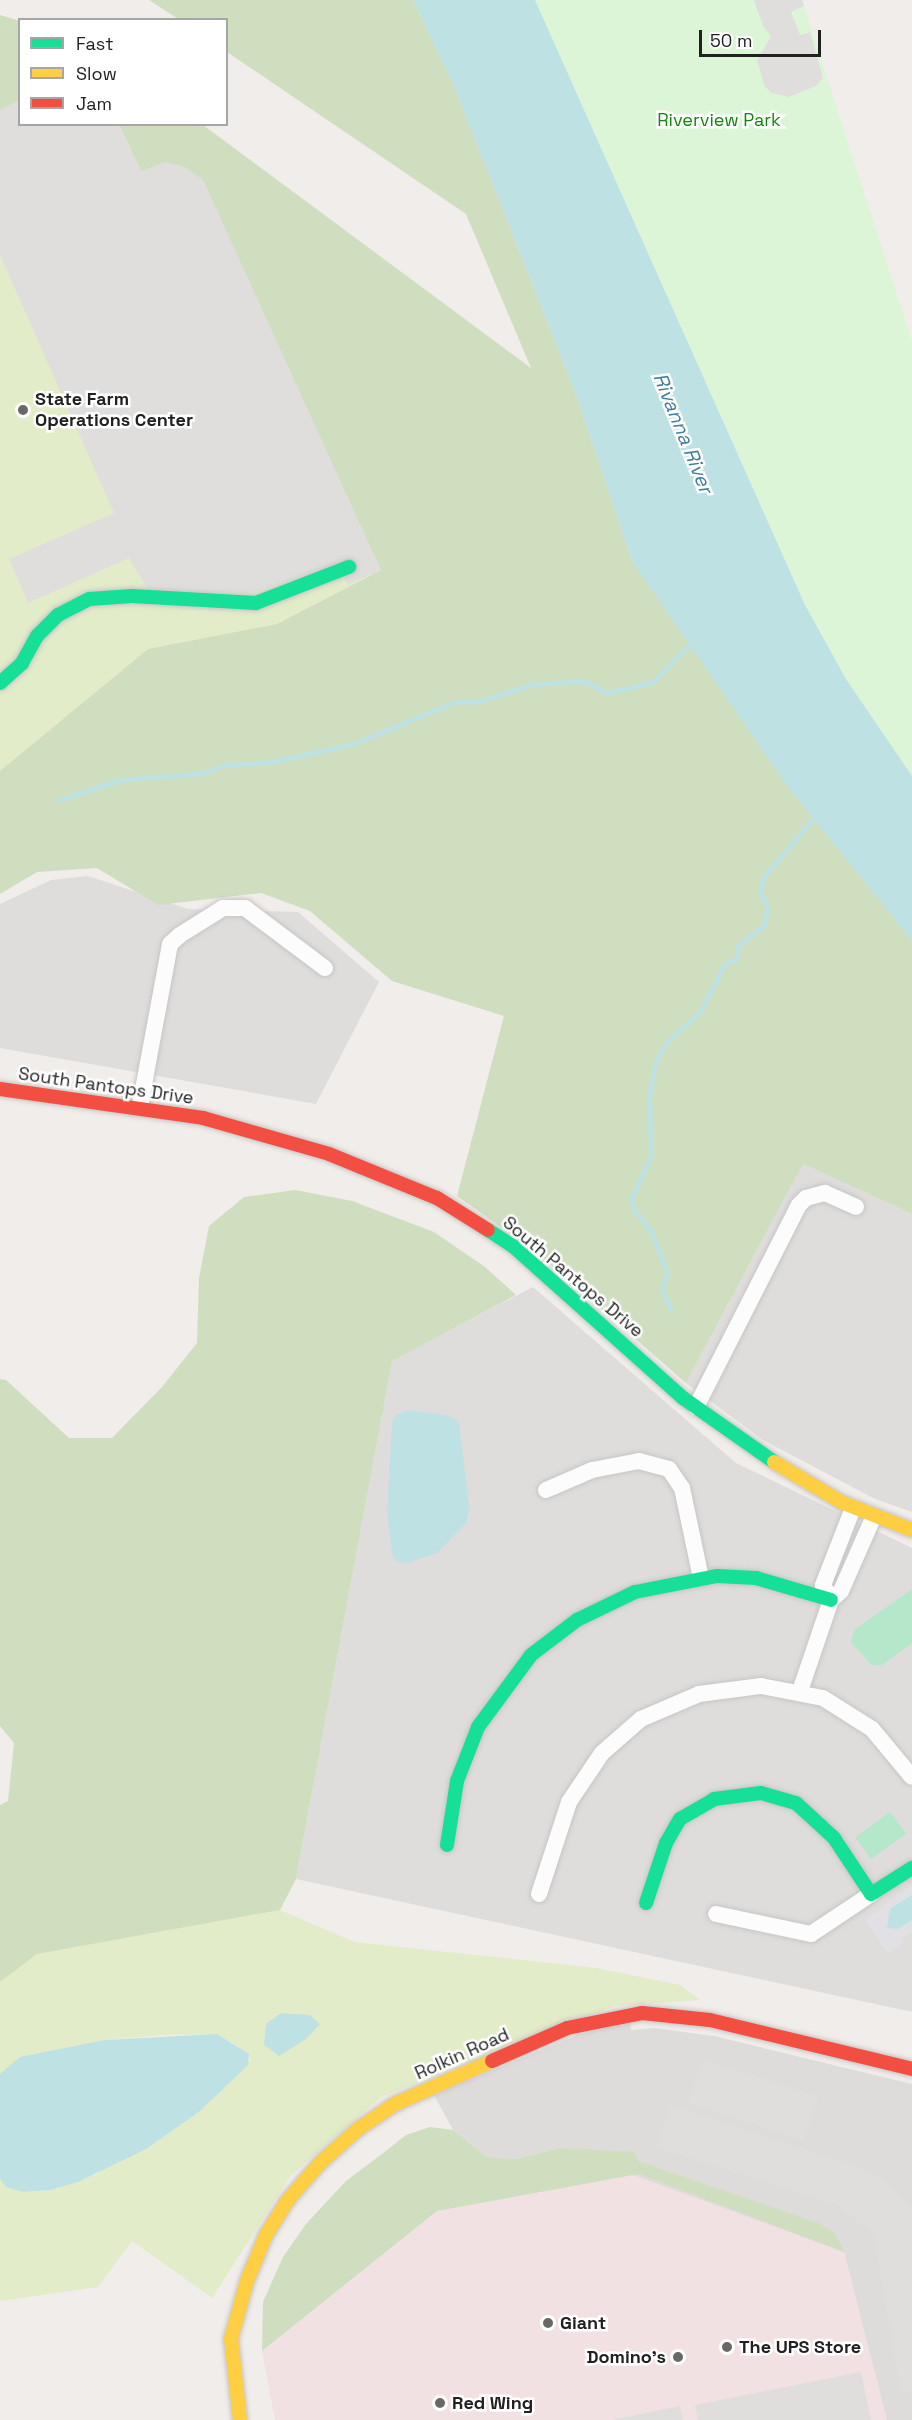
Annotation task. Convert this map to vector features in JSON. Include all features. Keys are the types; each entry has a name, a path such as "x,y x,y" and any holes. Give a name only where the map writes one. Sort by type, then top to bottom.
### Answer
{"street":[{"path":"0,683 22,663 37,636 58,615 89,599 132,596 256,603 349,567"},
{"path":"140,1106 170,944 180,935 223,908 245,908 325,968"},
{"name":"South Pantops Drive","path":"0,1089 140,1106 279,1138 396,1179 437,1198 514,1247 696,1407 806,1484 873,1518 912,1530"},
{"path":"696,1407 799,1205 806,1198 825,1193 856,1207"},
{"path":"546,1490 592,1470 639,1461 669,1469 682,1488 700,1578"},
{"path":"831,1600 823,1585 853,1508"},
{"path":"800,1691 831,1600 841,1591 873,1518"},
{"path":"447,1845 451,1806 467,1750 491,1705 531,1655 577,1620 605,1604 635,1592 700,1578 756,1578 831,1600"},
{"path":"539,1894 569,1802 602,1754 632,1726 669,1704 699,1694 761,1686 800,1691 823,1698 857,1718 892,1749 911,1772"},
{"path":"646,1903 666,1843 680,1819 714,1799 761,1792 796,1803 834,1838 871,1894"},
{"path":"716,1914 812,1934 912,1868"},
{"name":"Rolkin Road","path":"240,2420 231,2339 246,2281 266,2235 287,2201 320,2163 358,2129 395,2104 567,2028 602,2018 642,2013 710,2020 912,2069"}],"shaded area":[{"path":"754,0 802,0 804,6 791,12 800,35 810,32 823,78 816,86 789,97 772,93 765,87 757,61 771,36 763,26"},
{"path":"18,101 18,126 119,126 141,171 165,162 185,167 203,180 381,570 347,585 337,564 251,593 148,590 129,558 28,603 9,559 114,513 0,255 0,110"},
{"path":"88,876 188,909 298,912 379,982 316,1104 0,1048 0,904 51,880"},
{"path":"803,1164 912,1214 912,1512 875,1499 763,1440 686,1383"},
{"path":"533,1287 736,1463 912,1548 912,2012 296,1879 392,1360"},
{"path":"912,1884 912,1933 901,1937 904,1942 888,1953 865,1920"},
{"path":"630,2022 631,2030 654,2028 714,2036 912,2084 912,2420 887,2420 844,2252 559,2148 516,2159 487,2157 453,2130 434,2095 578,2035"},
{"path":"703,2059 818,2096 804,2140 689,2103"},
{"path":"670,2105 860,2167 881,2179 912,2208 912,2391 901,2392 874,2235 840,2206 656,2147"},
{"path":"639,2174 844,2252 887,2420 275,2420 262,2351 437,2211"},
{"path":"861,2372 871,2420 698,2420 695,2405"},
{"path":"680,2406 683,2420 611,2420"}],"green space":[{"path":"149,0 413,0 454,86 574,389 633,563 912,941 912,1214 803,1164 686,1383 535,1251 457,1196 504,1016 392,981 310,911 261,893 158,905 97,868 37,872 0,894 0,771 148,649 277,624 381,570 141,171 119,126 204,126 531,368 466,214 228,53 228,18 176,18"},
{"name":"Riverview Park","path":"535,0 802,0 912,342 912,776 846,679 805,605"},
{"path":"0,15 18,20 18,101 0,110"},
{"path":"18,101 18,126 119,126 141,171 165,162 381,570 277,624 148,649 0,771 0,110"},
{"path":"295,1190 352,1201 434,1232 485,1267 516,1295 392,1361 296,1879 280,1910 37,1954 0,1982 0,1805 8,1801 14,1743 0,1726 0,1379 6,1380 69,1438 112,1438 162,1387 197,1343 199,1278 209,1226 244,1197"},
{"path":"912,1589 912,1643 882,1665 871,1665 851,1642 854,1630"},
{"path":"890,1812 906,1834 871,1859 855,1837"},
{"path":"280,1910 354,1942 596,1968 680,1985 700,2000 615,2006 381,2097 291,2175 212,2298 132,2241 98,2287 0,2301 0,2179 6,2187 23,2192 50,2190 97,2174 107,2165 146,2149 199,2112 251,2059 236,2045 217,2034 163,2035 105,2040 0,2074 0,1982 37,1954"},
{"path":"430,2127 453,2130 487,2157 516,2159 559,2148 635,2152 638,2161 818,2223 835,2233 844,2252 639,2174 437,2211 262,2351 263,2302 283,2257 306,2224 346,2181 406,2135"}],"water":[{"name":"Rivanna River","path":"413,0 535,0 805,605 846,679 912,776 912,941 788,787 633,563 574,389 454,86"},
{"path":"410,1410 450,1416 459,1422 469,1507 467,1522 437,1553 404,1564 393,1559 387,1512 392,1421 396,1415"},
{"path":"912,1895 912,1920 898,1929 887,1928 890,1909"},
{"path":"281,2013 310,2015 320,2024 306,2039 279,2056 264,2045 266,2024"},
{"path":"217,2034 249,2054 248,2065 199,2112 146,2149 78,2182 50,2190 23,2192 6,2187 0,2179 0,2074 20,2057 105,2040"}],"waterway":[{"path":"59,800 120,780 204,773 225,765 271,762 353,744 455,702 481,701 533,684 585,681 607,693 653,682 694,640"},
{"path":"671,1311 662,1290 667,1272 650,1230 633,1209 632,1197 651,1156 649,1096 656,1061 667,1042 700,1012 724,965 737,958 738,946 764,926 767,906 760,893 763,878 816,815"}],"traffic: fast":[{"path":"0,683 22,663 37,636 58,615 89,599 132,596 256,603 349,567"},
{"path":"488,1230 514,1247 683,1398 774,1462"},
{"path":"447,1845 457,1781 478,1727 531,1655 577,1620 635,1592 717,1576 756,1578 831,1600"},
{"path":"646,1903 666,1843 680,1819 714,1799 761,1793 796,1803 834,1838 871,1894 912,1868"}],"traffic: slow":[{"path":"774,1462 841,1502 912,1530"},
{"path":"240,2420 231,2339 247,2281 266,2235 287,2201 320,2163 358,2129 395,2104 492,2061"}],"traffic: jam":[{"path":"0,1089 203,1118 329,1154 437,1198 488,1230"},
{"path":"492,2061 567,2028 642,2013 710,2020 912,2069"}],"place":[{"name":"State Farm Operations Center","path":"23,410"},
{"name":"Giant","path":"548,2323"},
{"name":"The UPS Store","path":"727,2347"},
{"name":"Domino's","path":"678,2357"},
{"name":"Red Wing","path":"440,2403"}]}
